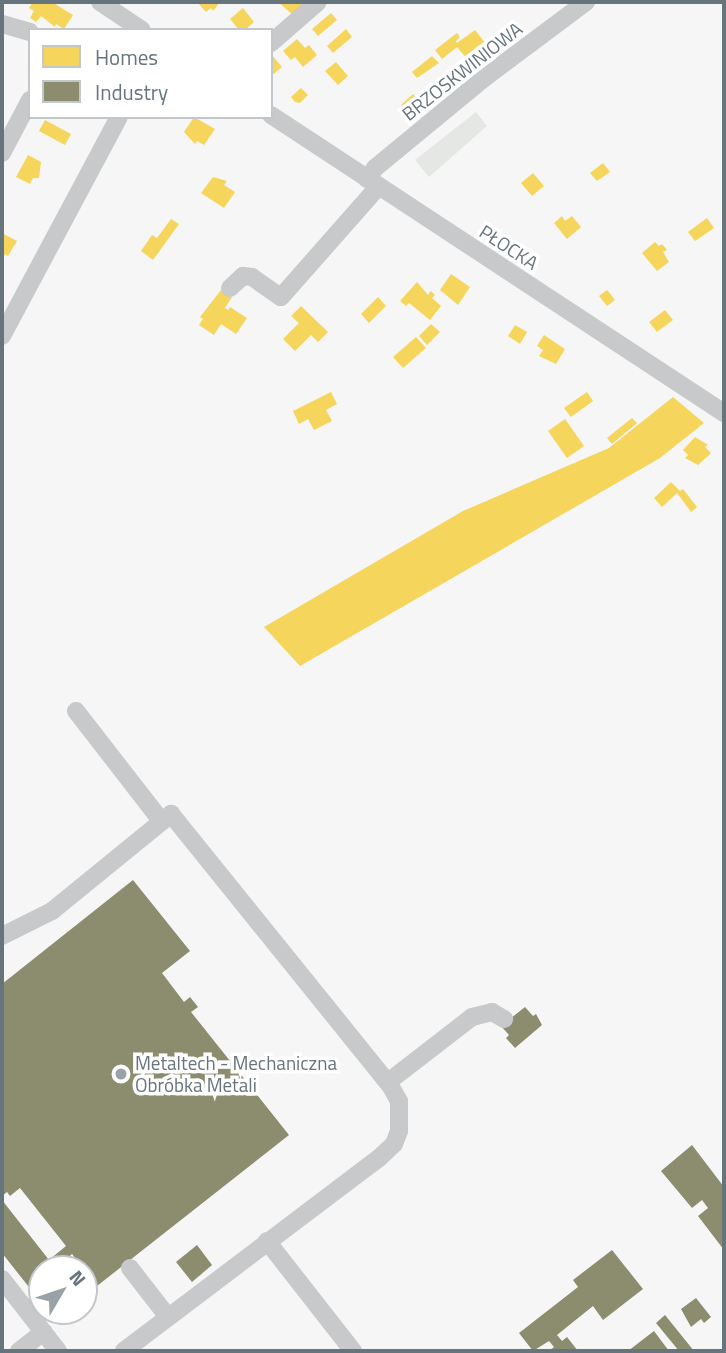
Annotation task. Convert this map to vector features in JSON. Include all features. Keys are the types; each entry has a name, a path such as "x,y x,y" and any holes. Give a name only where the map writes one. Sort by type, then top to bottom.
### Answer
{"street":[{"path":"100,2 131,27"},
{"path":"273,41 318,2"},
{"name":"BRZOSKWINIOWA","path":"230,288 243,276 253,277 286,302 373,182 375,168 483,79 586,2"},
{"path":"2,24 28,31"},
{"path":"2,153 28,104"},
{"name":"PŁOCKA","path":"273,117 724,413"},
{"path":"2,335 118,119"},
{"path":"75,711 162,822"},
{"path":"2,936 61,904 171,814 388,1083 399,1101 400,1131 394,1144 124,1351"},
{"path":"388,1083 472,1017 492,1012 505,1019"},
{"path":"267,1241 353,1351"},
{"path":"130,1268 168,1317"},
{"path":"2,1279 56,1351"},
{"path":"19,1351 43,1332"}],"shaded area":[{"path":"476,112 487,126 429,177 415,160"}],"building: Homes":[{"path":"33,2 52,2 73,15 65,28 56,24 55,27 41,16 36,22 30,18 34,11 29,8"},
{"path":"197,2 220,2 213,11 211,8 206,12"},
{"path":"278,2 307,2 294,16"},
{"path":"243,8 254,22 247,28 237,28 230,19"},
{"path":"331,13 337,20 318,36 312,29"},
{"path":"346,29 352,37 333,53 327,46"},
{"path":"475,30 494,54 481,65 480,62 474,67 457,47 442,59 435,50 457,33 460,37 457,43"},
{"path":"297,39 305,48 309,45 317,55 303,67 295,57 291,60 283,51"},
{"path":"273,56 282,67 273,74"},
{"path":"432,56 439,63 417,78 412,72"},
{"path":"336,62 348,76 338,85 325,71"},
{"path":"301,88 308,95 300,103 295,102 291,97"},
{"path":"413,94 425,107 413,118 401,105"},
{"path":"193,119 215,129 204,145 197,141 195,144 184,132"},
{"path":"45,120 71,134 65,145 39,131"},
{"path":"28,155 41,162 39,178 33,178 30,184 16,177"},
{"path":"603,163 610,172 597,181 590,173"},
{"path":"533,173 544,186 532,196 521,183"},
{"path":"213,177 227,181 224,185 235,192 224,208 201,193"},
{"path":"562,216 565,221 572,216 581,227 567,239 554,223"},
{"path":"707,218 714,228 695,241 688,232"},
{"path":"171,219 179,224 153,260 141,251 152,235 157,238"},
{"path":"2,233 17,241 8,256 5,254 2,260"},
{"path":"655,242 659,246 662,244 667,250 663,252 669,262 657,271 642,253"},
{"path":"451,274 470,287 458,305 440,290"},
{"path":"417,282 428,295 431,291 435,295 432,298 441,306 430,320 409,303 406,306 400,301"},
{"path":"221,290 232,297 225,308 228,310 230,307 247,318 236,334 221,324 214,335 199,325 203,319 200,317"},
{"path":"607,290 615,300 607,306 599,296"},
{"path":"378,297 386,306 369,323 361,314"},
{"path":"301,306 328,332 318,342 311,335 295,351 283,339 299,323 291,316"},
{"path":"665,310 673,320 657,332 649,322"},
{"path":"431,324 440,332 427,345 419,336"},
{"path":"515,325 527,332 520,344 508,336"},
{"path":"544,335 565,349 556,364 539,356 543,350 537,346"},
{"path":"416,337 426,348 403,368 393,357"},
{"path":"331,392 337,404 326,410 332,421 314,430 308,419 299,424 293,411"},
{"path":"587,392 593,401 571,417 564,408"},
{"path":"673,397 704,423 660,458 300,666 264,627 463,511 609,448"},
{"path":"632,418 637,423 612,444 607,438"},
{"path":"565,419 584,446 567,458 548,431"},
{"path":"695,437 708,445 705,447 711,453 698,465 685,458 688,455 683,450"},
{"path":"671,482 680,491 683,489 697,507 691,512 677,493 662,507 654,498"}],"building: Industry":[{"name":"Metaltech - Mechaniczna Obróbka Metali","path":"133,880 190,951 162,973 184,1002 190,997 198,1007 191,1012 289,1135 98,1285 98,1255 55,1255 66,1246 20,1188 10,1196 7,1192 2,1196 2,984"},
{"path":"525,1007 533,1016 536,1014 542,1025 515,1048 506,1038 509,1035 501,1026"},
{"path":"692,1145 724,1187 724,1250 698,1216 708,1208 702,1200 692,1208 661,1171"},
{"name":"Metaltech - Mechaniczna Obróbka Metali","path":"2,1200 45,1255 28,1255 28,1286 2,1253"},
{"path":"197,1245 212,1265 192,1282 176,1262"},
{"path":"612,1250 643,1289 603,1320 593,1306 557,1335 562,1341 567,1337 578,1351 549,1351 554,1347 549,1341 533,1351 519,1333 578,1287 573,1280"},
{"path":"696,1298 711,1317 704,1323 701,1319 691,1327 681,1309"},
{"path":"665,1315 694,1351 679,1351 656,1323"},
{"path":"654,1331 669,1351 628,1351"}],"place":[{"name":"Metaltech - Mechaniczna Obróbka Metali","path":"121,1074"}]}
